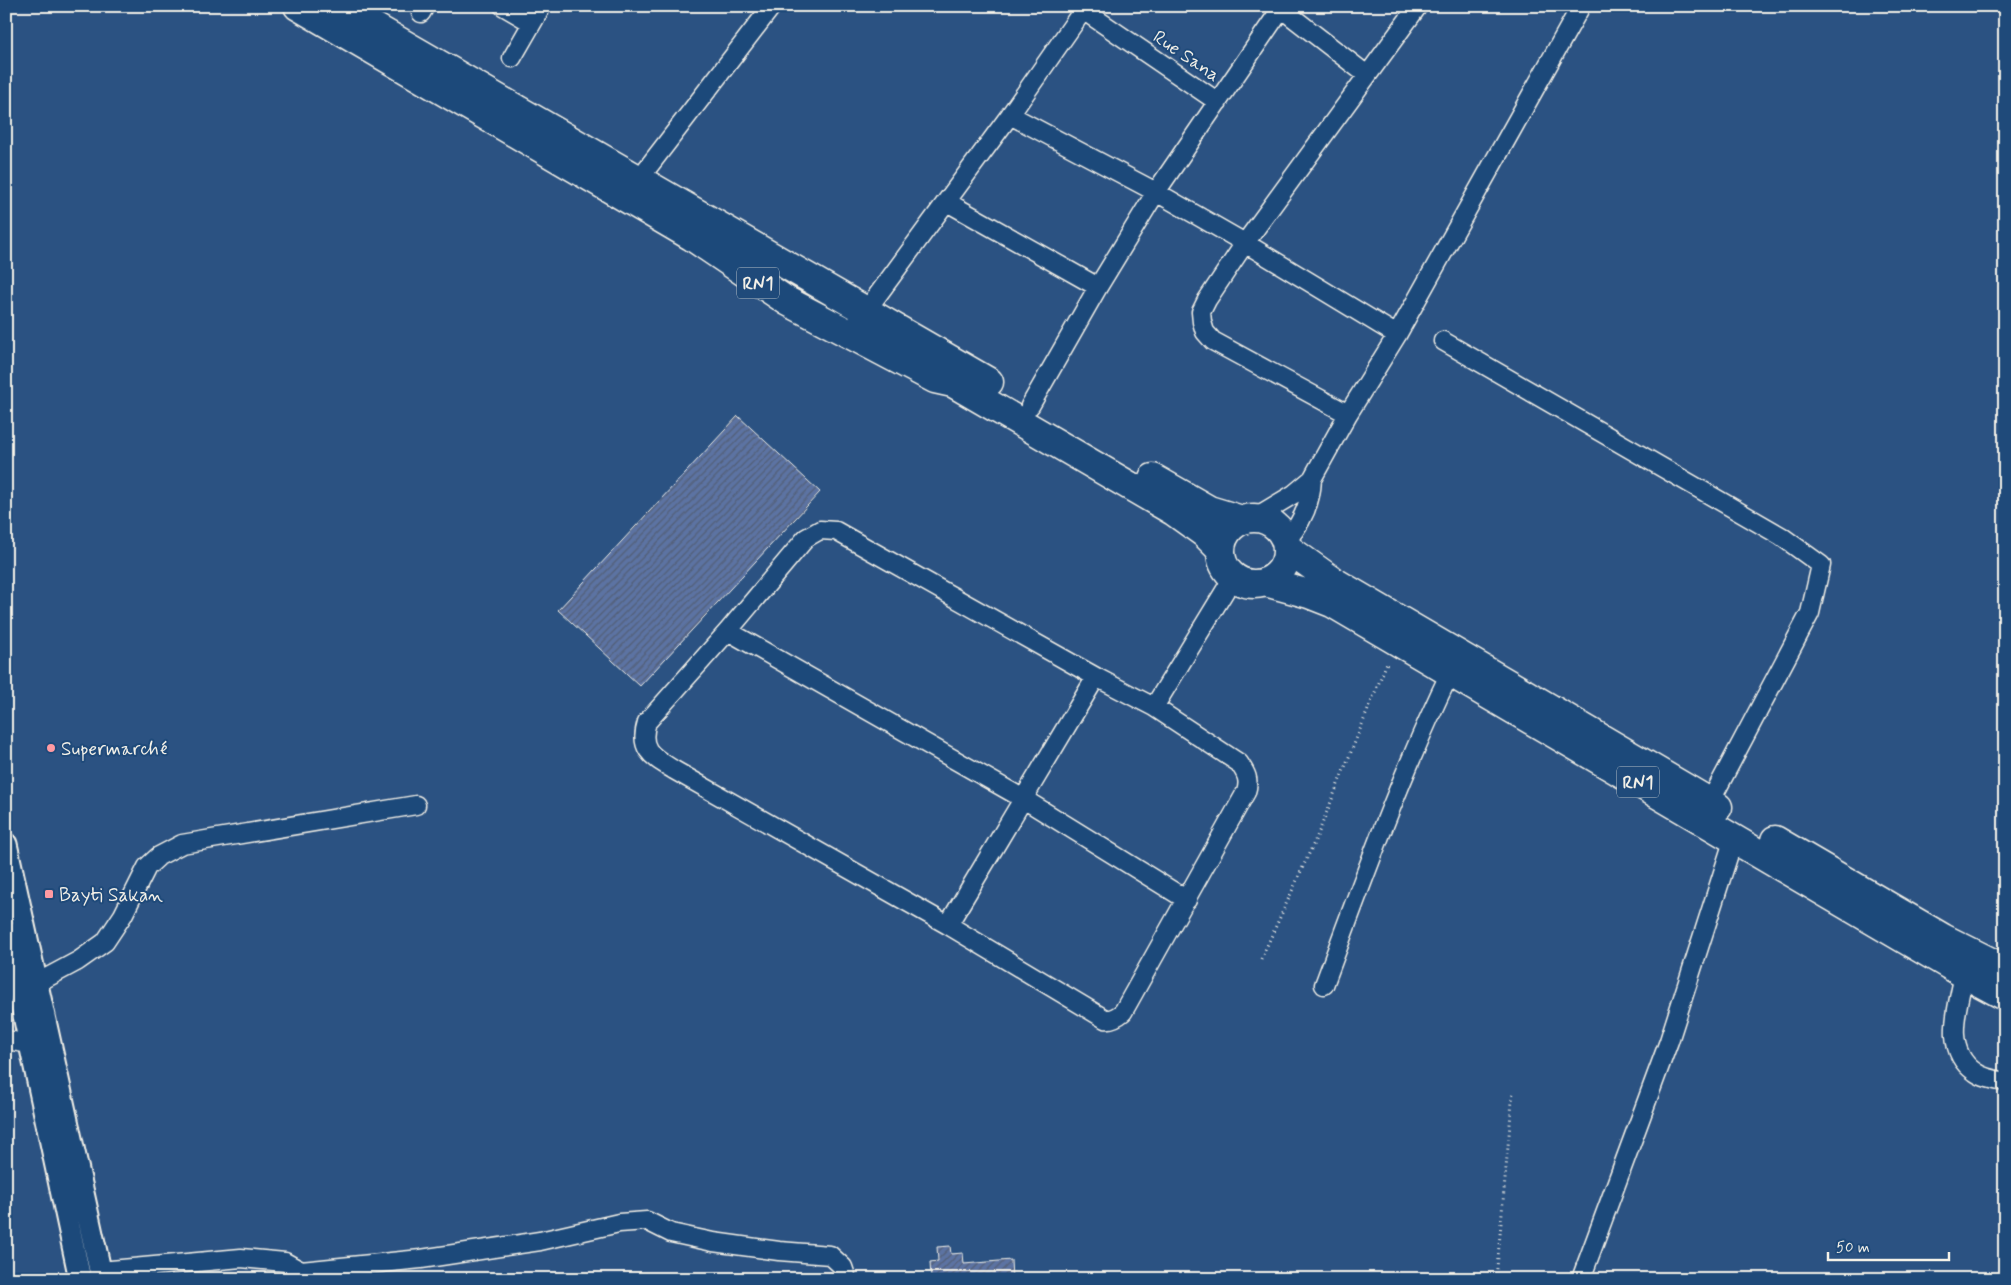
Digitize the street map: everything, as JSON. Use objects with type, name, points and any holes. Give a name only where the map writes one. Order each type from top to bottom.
[{"type":"main road","name":"RN1","points":[[298,6],[691,236],[723,256],[770,291],[935,379],[953,383],[1172,511],[1204,534],[1221,550],[1225,565],[1234,576],[1248,583],[1265,582],[1310,594],[1332,603],[1964,974],[2005,996]]},
{"type":"main road","name":"RN1","points":[[338,6],[1209,510],[1248,519],[1261,518],[1274,524],[1283,535],[1286,545],[1333,581],[1943,938],[2005,969]]},
{"type":"main road","points":[[1221,550],[1225,535],[1235,524],[1248,519]]},
{"type":"main road","points":[[1265,582],[1282,569],[1285,562],[1286,545]]},
{"type":"street","points":[[503,6],[532,23]]},
{"type":"street","points":[[512,58],[542,6]]},
{"type":"street","points":[[639,179],[772,6]]},
{"type":"street","points":[[1348,414],[1213,342],[1205,332],[1201,312],[1245,243],[1418,6]]},
{"type":"street","points":[[1286,545],[1305,513],[1309,502],[1312,480],[1348,414],[1397,335],[1581,6]]},
{"type":"street","points":[[1030,406],[1098,287],[1156,192],[1280,7],[1367,75]]},
{"type":"street","points":[[850,334],[1010,115],[1085,8]]},
{"type":"street","name":"Rue Sana","points":[[1085,8],[1218,102]]},
{"type":"street","points":[[1010,115],[1156,192],[1245,243],[1397,335]]},
{"type":"street","points":[[947,202],[1098,287]]},
{"type":"street","points":[[1443,341],[1780,536],[1821,565],[1810,613],[1710,802]]},
{"type":"street","points":[[1248,519],[1294,494],[1312,480]]},
{"type":"street","points":[[820,530],[836,531],[1096,677],[1154,707],[1239,763],[1248,777],[1246,792],[1123,1012],[1109,1020],[1099,1016],[948,925],[657,760],[650,753],[643,734],[646,722],[728,632],[806,538],[820,530]]},
{"type":"street","points":[[1154,707],[1234,576]]},
{"type":"street","points":[[728,632],[1022,798],[1187,900]]},
{"type":"street","points":[[1324,985],[1366,871],[1433,708],[1450,673]]},
{"type":"street","points":[[948,925],[1022,798],[1096,677]]},
{"type":"street","points":[[28,986],[78,961],[105,942],[123,915],[147,867],[167,851],[182,844],[416,805]]},
{"type":"street","points":[[1581,1279],[1668,1041],[1734,838]]},
{"type":"street","points":[[6,844],[28,986],[31,1044],[80,1279]]},
{"type":"street","points":[[6,931],[28,986],[80,1177],[101,1275],[241,1258],[285,1262],[301,1271],[422,1259],[540,1241],[619,1223],[647,1221],[671,1233],[713,1242],[830,1255],[843,1267],[846,1279]]},
{"type":"street","points":[[1964,974],[1953,1031],[1957,1049],[1966,1063],[1976,1073],[2005,1082]]},
{"type":"street","points":[[6,1040],[31,1044]]},
{"type":"street","points":[[59,1181],[80,1177]]},
{"type":"path","points":[[1261,959],[1318,834],[1396,641]]},
{"type":"path","points":[[1496,1279],[1513,1091]]},
{"type":"building","points":[[738,416],[820,492],[640,686],[558,610]]},
{"type":"building","points":[[950,1246],[951,1254],[963,1253],[964,1264],[1011,1260],[1012,1279],[931,1279],[930,1262],[938,1261],[937,1247]]},
{"type":"place","name":"Supermarché","points":[[51,748]]},
{"type":"place","name":"Bayti Sakan","points":[[49,894]]}]
